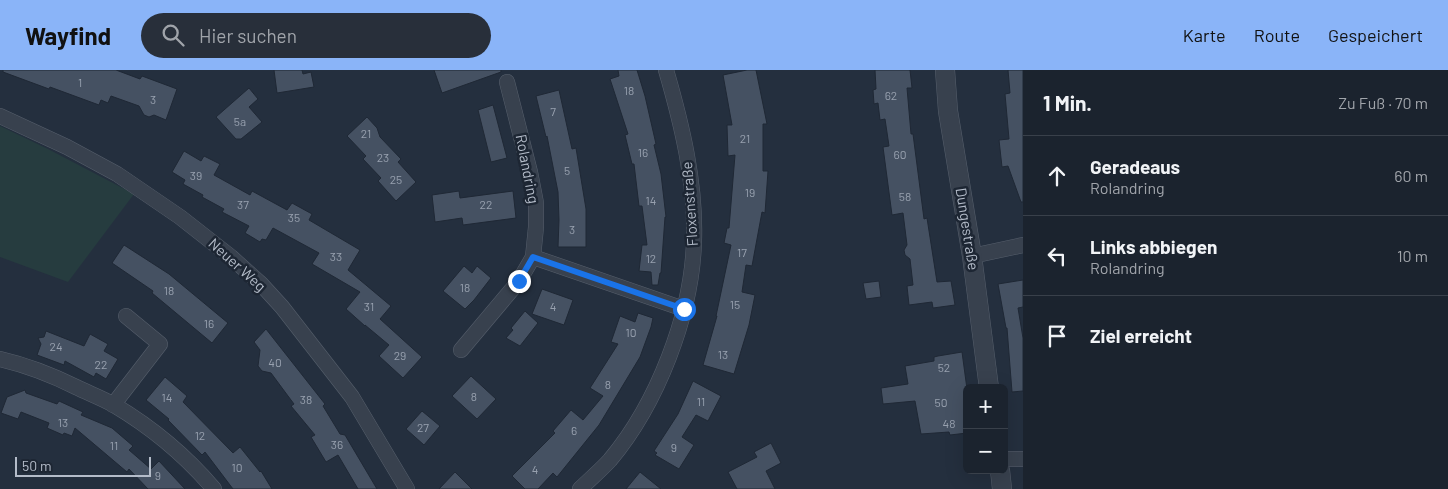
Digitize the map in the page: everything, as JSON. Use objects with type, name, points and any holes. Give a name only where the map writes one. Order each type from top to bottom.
[{"type":"street","name":"Floxenstraße","points":[[580,489],[610,461],[636,424],[663,375],[684,309],[692,270],[694,220],[690,170],[678,109],[666,70]]},
{"type":"street","name":"Dungestraße","points":[[945,70],[948,111],[972,256],[988,384]]},
{"type":"street","name":"Rolandring","points":[[461,350],[519,281],[533,257],[536,203],[507,82]]},
{"type":"street","name":"Neuer Weg","points":[[0,116],[67,147],[124,178],[180,216],[249,273],[282,307],[352,397],[407,489]]},
{"type":"street","points":[[972,256],[1023,245]]},
{"type":"street","points":[[533,257],[684,309]]},
{"type":"street","points":[[113,405],[160,344],[126,316]]},
{"type":"street","points":[[0,359],[53,376],[113,405],[146,427],[176,451],[214,489]]},
{"type":"street","points":[[1008,459],[1023,459]]},
{"type":"street","points":[[1000,474],[1002,489]]},
{"type":"green space","points":[[0,126],[134,194],[68,282],[0,257]]},
{"type":"building","points":[[3,70],[116,70],[140,79],[142,76],[177,89],[166,120],[154,115],[149,117],[144,115],[139,106],[111,96],[108,103],[101,100],[99,105],[50,87],[49,89],[3,72]]},
{"type":"building","points":[[274,70],[302,70],[303,74],[311,72],[314,87],[277,93]]},
{"type":"building","points":[[434,70],[501,70],[501,72],[442,93]]},
{"type":"building","points":[[618,70],[637,70],[656,144],[654,145],[661,174],[666,217],[661,273],[658,285],[652,285],[651,272],[639,271],[642,245],[647,245],[642,206],[639,206],[634,164],[632,164],[625,135],[628,134],[610,79],[619,76]]},
{"type":"building","points":[[756,70],[767,124],[763,124],[763,171],[768,171],[765,213],[762,212],[752,266],[746,265],[742,292],[755,295],[749,325],[734,374],[703,365],[717,316],[731,245],[724,243],[727,228],[729,228],[735,155],[728,156],[727,125],[732,125],[723,75]]},
{"type":"building","points":[[875,70],[910,70],[912,88],[907,88],[911,134],[913,134],[924,219],[927,218],[937,282],[951,281],[955,305],[933,308],[932,302],[909,305],[907,286],[913,285],[910,259],[905,255],[904,250],[907,245],[903,213],[892,215],[883,147],[889,146],[885,119],[880,120],[878,103],[874,104],[873,90],[876,89]]},
{"type":"building","points":[[1008,70],[1023,70],[1023,202],[1021,202],[1008,166],[1002,167],[999,140],[1009,139],[1005,94],[1010,93]]},
{"type":"building","points":[[249,88],[258,99],[249,107],[262,122],[241,139],[236,139],[216,117]]},
{"type":"building","points":[[559,90],[572,149],[576,148],[586,209],[586,247],[558,247],[558,192],[547,136],[536,96]]},
{"type":"building","points":[[493,105],[507,158],[491,162],[478,110]]},
{"type":"building","points":[[367,117],[377,128],[380,137],[401,159],[398,162],[416,182],[396,201],[378,181],[381,178],[363,159],[366,156],[347,136]]},
{"type":"building","points":[[184,151],[201,161],[204,156],[220,164],[214,175],[250,195],[252,191],[287,210],[292,203],[312,214],[309,220],[360,250],[348,270],[391,306],[380,319],[422,357],[403,378],[379,356],[389,345],[346,309],[360,292],[312,264],[319,253],[273,228],[266,240],[262,239],[260,242],[245,233],[249,226],[222,212],[224,209],[183,184],[185,180],[172,172]]},
{"type":"building","points":[[459,191],[460,198],[513,191],[516,218],[463,225],[462,218],[435,222],[432,195]]},
{"type":"building","points":[[124,245],[169,274],[228,323],[212,343],[152,293],[153,291],[112,263]]},
{"type":"building","points":[[464,266],[472,273],[477,266],[491,278],[465,309],[443,291]]},
{"type":"building","points":[[1023,280],[1023,307],[1018,308],[1023,338],[1023,391],[1012,392],[1007,328],[998,284]]},
{"type":"building","points":[[879,281],[881,297],[866,299],[863,283]]},
{"type":"building","points":[[542,289],[573,300],[564,325],[532,314]]},
{"type":"building","points":[[525,311],[538,323],[520,346],[506,338],[513,330],[511,328]]},
{"type":"building","points":[[638,313],[653,318],[651,327],[640,357],[599,425],[557,477],[553,473],[538,489],[525,489],[512,476],[555,433],[553,431],[571,410],[583,420],[603,396],[590,388],[618,344],[611,342],[620,316],[635,322]]},
{"type":"building","points":[[266,329],[325,404],[323,406],[340,434],[345,435],[377,489],[358,489],[338,455],[326,462],[311,437],[315,435],[291,406],[294,404],[271,373],[262,371],[258,366],[260,350],[254,342]]},
{"type":"building","points":[[46,331],[84,346],[90,334],[108,344],[104,351],[118,359],[106,379],[96,373],[94,377],[65,361],[64,365],[37,355],[41,344],[38,338],[44,337]]},
{"type":"building","points":[[962,352],[966,384],[963,384],[963,433],[950,435],[949,432],[921,434],[915,401],[883,404],[881,388],[908,384],[905,366],[934,361],[934,357]]},
{"type":"building","points":[[471,376],[496,399],[477,419],[452,396]]},
{"type":"building","points":[[165,377],[187,396],[183,402],[233,453],[240,447],[261,471],[272,489],[233,489],[205,452],[202,455],[169,419],[146,400]]},
{"type":"building","points":[[693,381],[721,396],[708,421],[696,415],[682,437],[694,445],[679,469],[655,455],[657,453],[654,451],[678,414]]},
{"type":"building","points":[[25,390],[26,393],[57,404],[59,401],[83,412],[81,415],[112,428],[133,446],[129,450],[151,469],[159,461],[185,489],[148,489],[129,469],[127,472],[75,428],[72,436],[64,433],[63,435],[47,428],[49,423],[21,412],[18,419],[1,413],[7,397]]},
{"type":"building","points":[[422,411],[440,426],[424,445],[406,429]]},
{"type":"building","points":[[771,443],[781,463],[766,471],[775,489],[737,489],[728,472],[757,457],[754,452]]},
{"type":"building","points":[[455,472],[472,489],[439,489]]},
{"type":"building","points":[[640,472],[661,489],[626,489]]},
{"type":"route","points":[[519,281],[533,257],[684,309]]}]
